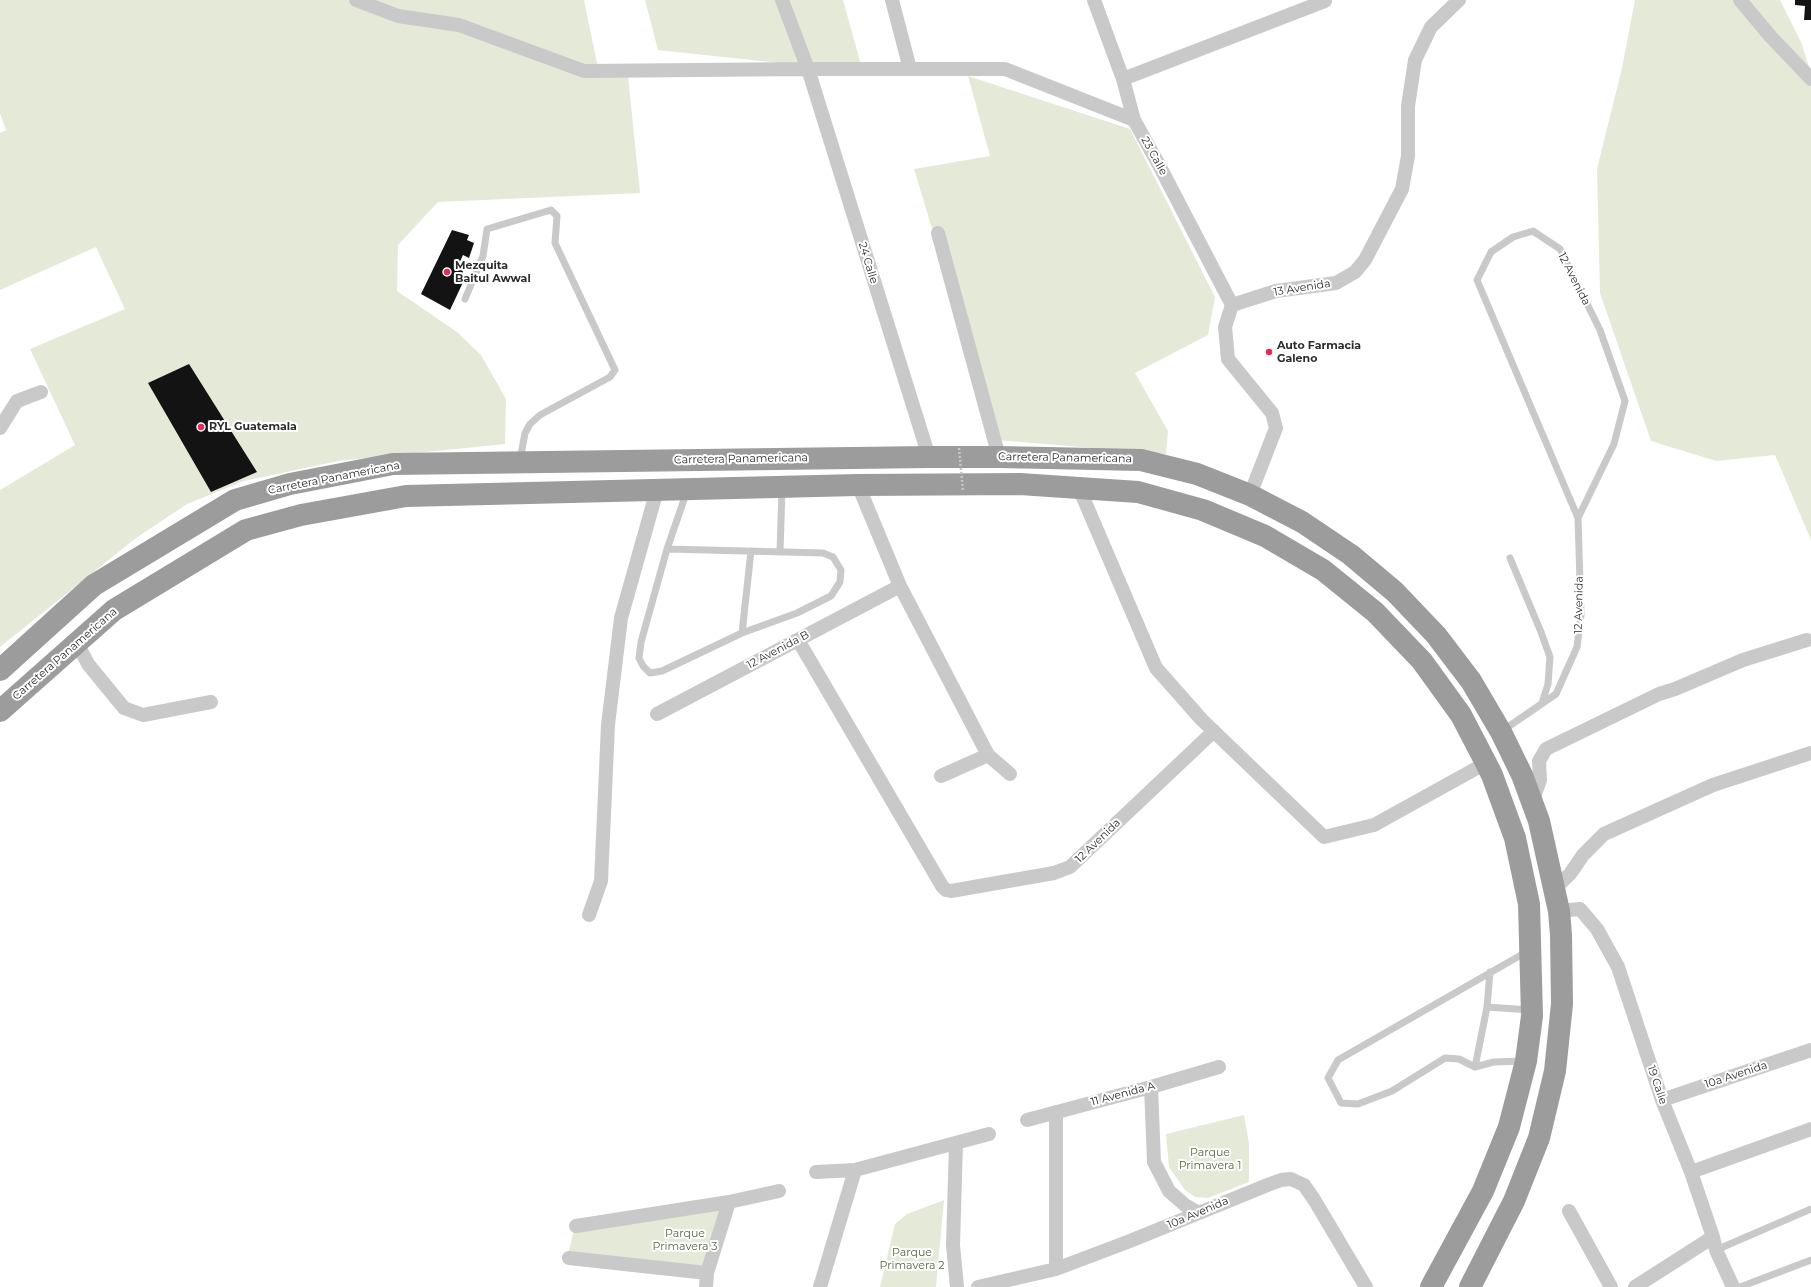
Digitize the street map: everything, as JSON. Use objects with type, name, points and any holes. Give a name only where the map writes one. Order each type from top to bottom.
[{"type":"highway","name":"Carretera Panamericana","points":[[0,670],[94,585],[235,500],[290,484],[393,464],[999,456],[1141,460],[1196,474],[1250,495],[1302,522],[1351,555],[1395,592],[1436,635],[1467,676],[1501,732],[1522,776],[1539,821],[1559,911],[1562,1004],[1555,1072],[1539,1138],[1514,1201],[1470,1287]]},
{"type":"highway","name":"Carretera Panamericana","points":[[0,711],[114,610],[246,530],[301,515],[406,496],[858,485],[1020,484],[1138,492],[1203,510],[1265,536],[1322,570],[1375,612],[1422,661],[1461,715],[1492,775],[1515,838],[1529,904],[1532,1010],[1526,1061],[1509,1127],[1482,1191],[1431,1287]]},
{"type":"street","points":[[356,0],[398,16],[459,25],[584,71],[1006,69],[1134,120]]},
{"type":"street","name":"24 Calle","points":[[782,0],[808,69],[929,457]]},
{"type":"street","points":[[892,0],[910,69]]},
{"type":"street","name":"23 Calle","points":[[1094,0],[1123,79],[1134,120],[1160,165],[1232,305]]},
{"type":"street","name":"13 Avenida","points":[[1232,305],[1276,291],[1336,283],[1355,272],[1365,260],[1402,189],[1408,156],[1408,106],[1415,60],[1431,27],[1459,0]]},
{"type":"street","points":[[1740,0],[1771,37],[1811,79]]},
{"type":"street","points":[[1123,79],[1325,1]]},
{"type":"street","points":[[938,233],[999,456]]},
{"type":"street","points":[[1232,305],[1225,327],[1228,358],[1272,413],[1276,428],[1250,495]]},
{"type":"street","points":[[0,428],[17,401],[41,392]]},
{"type":"street","points":[[858,485],[900,586],[988,755],[1010,774]]},
{"type":"street","points":[[1079,488],[1156,668],[1202,720],[1324,837],[1374,825],[1486,763]]},
{"type":"street","points":[[589,915],[601,881],[608,725],[621,618],[657,490]]},
{"type":"street","name":"12 Avenida B","points":[[657,714],[900,586]]},
{"type":"street","name":"12 Avenida","points":[[798,640],[942,886],[946,890],[950,891],[1054,873],[1070,867],[1214,731]]},
{"type":"street","points":[[1532,802],[1540,780],[1539,760],[1546,749],[1659,694],[1675,689],[1743,660],[1807,640]]},
{"type":"street","points":[[77,642],[88,664],[124,708],[143,715],[211,702]]},
{"type":"street","points":[[1554,889],[1570,874],[1583,855],[1604,834],[1713,785],[1811,753]]},
{"type":"street","points":[[941,776],[988,755]]},
{"type":"street","name":"19 Calle","points":[[1559,911],[1580,909],[1597,929],[1618,967],[1662,1100],[1691,1172],[1715,1243],[1733,1287]]},
{"type":"street","name":"10a Avenida","points":[[1662,1100],[1811,1050]]},
{"type":"street","name":"11 Avenida A","points":[[1027,1120],[1219,1067]]},
{"type":"street","points":[[1151,1087],[1154,1162],[1169,1191],[1185,1205],[1198,1213]]},
{"type":"street","points":[[1056,1112],[1056,1269]]},
{"type":"street","points":[[1691,1172],[1811,1129]]},
{"type":"street","points":[[816,1172],[855,1170],[989,1134]]},
{"type":"street","points":[[956,1143],[953,1245],[957,1287]]},
{"type":"street","points":[[820,1287],[855,1170]]},
{"type":"street","name":"10a Avenida","points":[[978,1287],[1056,1269],[1281,1180],[1291,1179],[1304,1185],[1366,1287]]},
{"type":"street","points":[[576,1226],[729,1202],[779,1191]]},
{"type":"street","points":[[706,1287],[707,1273],[729,1202]]},
{"type":"street","points":[[1569,1211],[1610,1287]]},
{"type":"street","points":[[1635,1287],[1715,1243]]},
{"type":"street","points":[[569,1258],[707,1273]]},
{"type":"lane","points":[[465,299],[483,256],[487,229],[551,210],[557,216],[556,243],[615,370],[610,377],[540,415],[530,424],[525,433],[520,462]]},
{"type":"lane","name":"12 Avenida","points":[[1501,732],[1556,694],[1577,648],[1581,615],[1578,518],[1477,280],[1491,252],[1513,237],[1533,231],[1560,249],[1600,330],[1626,401],[1614,444],[1578,518]]},
{"type":"lane","points":[[780,552],[782,487]]},
{"type":"lane","points":[[668,549],[823,553],[833,557],[841,570],[840,582],[831,596],[797,613],[742,633],[662,671],[650,673],[643,666],[639,658],[642,642],[668,549],[687,489]]},
{"type":"lane","points":[[742,633],[751,551]]},
{"type":"lane","points":[[1510,558],[1550,657],[1548,684],[1542,703]]},
{"type":"lane","points":[[1526,1061],[1494,1062],[1475,1067],[1459,1059],[1445,1058],[1392,1091],[1358,1104],[1341,1103],[1328,1078],[1338,1060],[1530,950]]},
{"type":"lane","points":[[1475,1067],[1487,1007],[1490,972]]},
{"type":"lane","points":[[1487,1007],[1532,1010]]},
{"type":"lane","points":[[1715,1243],[1811,1209]]},
{"type":"lane","points":[[1740,1287],[1811,1260]]},
{"type":"path","points":[[960,448],[963,491]]},
{"type":"green space","points":[[0,0],[584,0],[600,78],[628,76],[640,193],[438,202],[398,245],[397,291],[457,332],[481,355],[506,399],[505,444],[338,461],[244,481],[187,504],[136,538],[0,647],[0,490],[75,445],[30,349],[125,309],[96,247],[0,290],[0,133],[6,130],[0,113]]},
{"type":"green space","points":[[645,0],[843,0],[863,72],[658,50]]},
{"type":"green space","points":[[1635,0],[1780,0],[1801,42],[1811,73],[1811,540],[1775,455],[1716,461],[1651,441],[1600,293],[1597,169],[1622,68]]},
{"type":"green space","points":[[968,76],[1130,129],[1215,297],[1208,335],[1135,373],[1168,431],[1166,454],[996,440],[914,169],[990,156]]},
{"type":"green space","name":"Parque Primavera 1","points":[[1244,1115],[1249,1144],[1249,1182],[1208,1198],[1195,1197],[1185,1190],[1169,1167],[1166,1134]]},
{"type":"green space","name":"Parque Primavera 2","points":[[944,1200],[936,1287],[880,1287],[895,1224],[907,1214]]},
{"type":"green space","name":"Parque Primavera 3","points":[[723,1207],[704,1269],[568,1256],[574,1228]]},
{"type":"building","points":[[1795,0],[1811,0],[1811,20],[1804,20],[1805,6],[1795,5]]},
{"type":"building","name":"Mezquita Baitul Awwal","points":[[452,230],[469,235],[467,240],[474,243],[469,258],[463,255],[457,268],[464,269],[461,276],[465,278],[450,310],[421,294]]},
{"type":"building","name":"RYL Guatemala","points":[[189,364],[257,472],[211,492],[148,383]]},
{"type":"place","name":"Mezquita Baitul Awwal","points":[[447,272]]},
{"type":"place","name":"Auto Farmacia Galeno","points":[[1269,352]]},
{"type":"place","name":"RYL Guatemala","points":[[201,427]]}]
